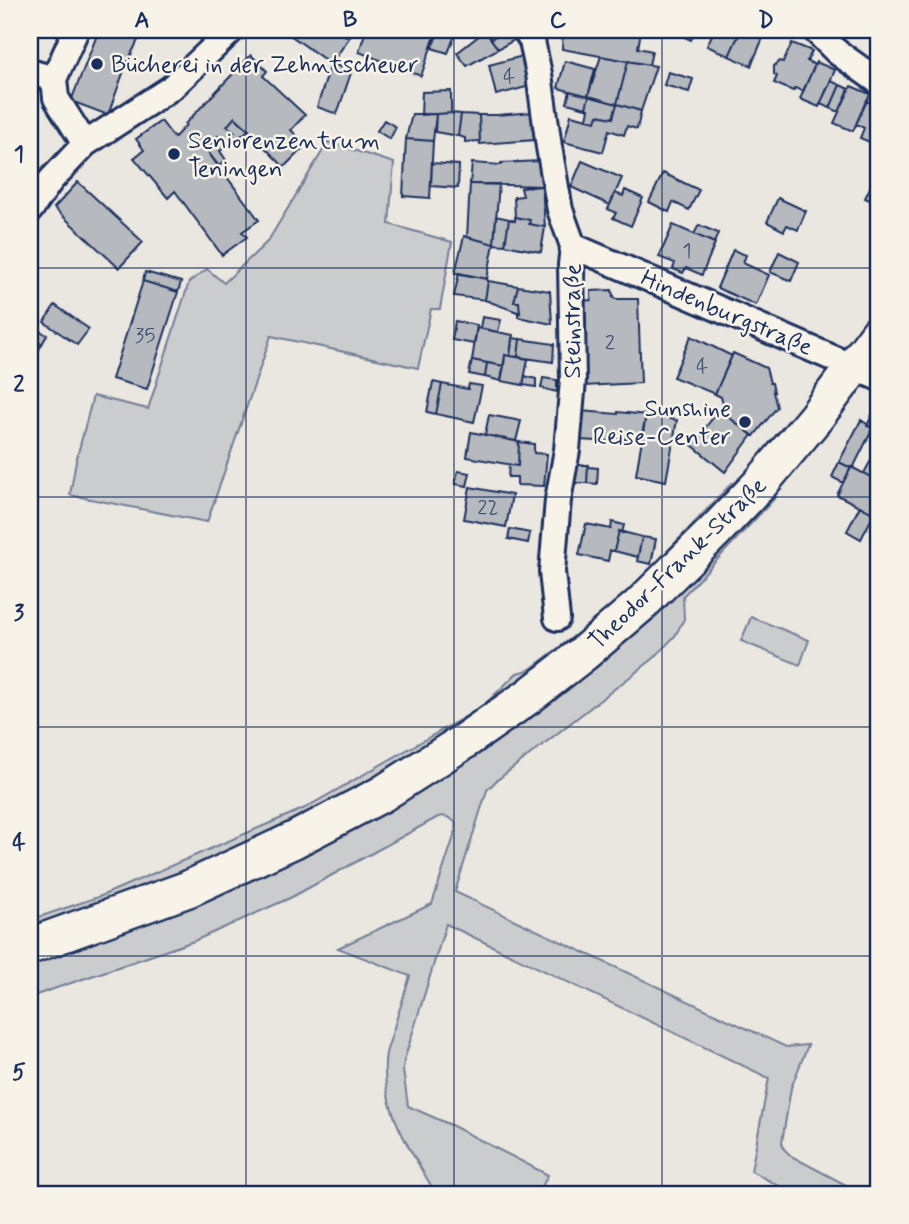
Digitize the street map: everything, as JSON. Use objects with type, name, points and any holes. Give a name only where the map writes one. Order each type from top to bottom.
[{"type":"main road","name":"Theodor-Frank-Straße","points":[[30,946],[188,888],[294,840],[382,794],[529,696],[584,653],[659,587],[760,484],[816,417],[867,372],[879,333]]},
{"type":"street","points":[[76,30],[54,79],[56,98],[85,144]]},
{"type":"street","points":[[30,210],[51,180],[85,144],[171,88],[232,30]]},
{"type":"street","name":"Steinstraße","points":[[525,30],[532,41],[539,74],[560,210],[573,246],[570,265],[573,380],[552,572],[557,618]]},
{"type":"street","points":[[815,30],[836,52],[879,82]]},
{"type":"street","points":[[30,72],[54,79]]},
{"type":"street","name":"Hindenburgstraße","points":[[573,246],[867,372]]},
{"type":"shaded area","points":[[328,142],[394,163],[389,224],[452,242],[440,309],[431,309],[418,368],[271,336],[207,522],[70,495],[93,396],[148,409],[189,282],[207,269],[224,283],[268,241]]},
{"type":"shaded area","points":[[732,483],[776,497],[683,596],[684,619],[675,636],[653,659],[487,790],[455,892],[786,1047],[808,1045],[791,1088],[782,1142],[784,1149],[791,1156],[863,1194],[794,1194],[751,1171],[769,1078],[446,924],[404,1061],[408,1106],[548,1175],[538,1194],[436,1194],[399,1127],[387,1091],[386,1053],[410,976],[338,948],[432,904],[456,830],[455,822],[445,816],[438,817],[292,897],[194,941],[30,997],[30,920],[101,896],[305,808],[482,707],[517,673],[529,670],[618,603]]},
{"type":"shaded area","points":[[751,617],[809,640],[800,665],[741,641]]},
{"type":"building","points":[[99,30],[127,30],[140,36],[108,115],[71,101]]},
{"type":"building","points":[[283,30],[337,30],[349,38],[331,64]]},
{"type":"building","points":[[337,30],[355,30],[349,38]]},
{"type":"building","points":[[366,30],[437,30],[421,76],[359,52]]},
{"type":"building","points":[[439,30],[457,30],[448,53],[432,48]]},
{"type":"building","points":[[485,30],[504,30],[491,39]]},
{"type":"building","points":[[504,30],[512,30],[518,38],[498,49],[491,39]]},
{"type":"building","points":[[563,30],[641,31],[638,48],[652,51],[649,65],[562,49]]},
{"type":"building","points":[[669,30],[696,30],[691,40]]},
{"type":"building","points":[[714,30],[741,30],[729,56],[707,46]]},
{"type":"building","points":[[741,30],[766,31],[751,66],[729,56]]},
{"type":"building","points":[[485,31],[498,49],[467,66],[457,53]]},
{"type":"building","points":[[792,43],[812,51],[807,61],[815,65],[803,91],[795,88],[793,91],[774,83],[777,76],[774,74],[774,66],[780,61],[783,62]]},
{"type":"building","name":"Seniorenzentrum Teningen","points":[[251,55],[267,71],[263,76],[305,115],[291,130],[306,145],[284,167],[235,117],[227,126],[235,132],[224,143],[218,136],[206,149],[259,220],[242,232],[247,237],[222,255],[175,191],[168,198],[134,158],[144,150],[136,139],[161,121],[174,138]]},
{"type":"building","points":[[523,56],[530,86],[496,95],[489,65]]},
{"type":"building","points":[[601,56],[628,61],[617,104],[588,96]]},
{"type":"building","points":[[565,61],[595,69],[588,96],[558,88]]},
{"type":"building","points":[[628,61],[656,66],[641,111],[617,104]]},
{"type":"building","points":[[816,62],[835,70],[819,107],[800,99]]},
{"type":"building","points":[[331,64],[352,70],[337,114],[317,107]]},
{"type":"building","points":[[668,72],[693,79],[689,92],[664,85]]},
{"type":"building","points":[[831,81],[840,85],[830,108],[820,104]]},
{"type":"building","points":[[840,85],[849,89],[839,112],[830,108]]},
{"type":"building","points":[[851,86],[870,94],[853,131],[834,123]]},
{"type":"building","points":[[451,91],[451,113],[421,115],[422,92]]},
{"type":"building","points":[[570,91],[589,96],[586,108],[567,103]]},
{"type":"building","points":[[589,96],[617,104],[613,118],[598,115],[596,121],[587,119]]},
{"type":"building","points":[[866,101],[874,104],[879,102],[879,146],[860,138],[864,128],[856,124]]},
{"type":"building","points":[[617,104],[641,111],[637,129],[627,126],[624,135],[609,130],[603,152],[564,142],[571,115],[596,121],[598,115],[613,118]]},
{"type":"building","points":[[533,112],[535,140],[480,144],[479,115]]},
{"type":"building","points":[[412,114],[436,114],[433,141],[406,139]]},
{"type":"building","points":[[436,114],[461,114],[458,136],[435,132]]},
{"type":"building","points":[[461,114],[479,115],[480,141],[465,142],[465,138],[458,136]]},
{"type":"building","points":[[235,117],[249,130],[220,151],[226,160],[218,166],[206,149],[218,136],[224,143],[235,132],[227,126]]},
{"type":"building","points":[[384,120],[396,127],[390,139],[377,131]]},
{"type":"building","points":[[406,139],[433,141],[430,198],[403,196]]},
{"type":"building","points":[[540,161],[542,186],[470,184],[472,163],[501,165]]},
{"type":"building","points":[[582,161],[622,178],[610,205],[571,187]]},
{"type":"building","points":[[432,163],[459,165],[458,188],[431,186]]},
{"type":"building","points":[[663,173],[699,190],[689,210],[673,202],[669,212],[649,202]]},
{"type":"building","points":[[874,179],[879,181],[879,204],[865,198]]},
{"type":"building","points":[[78,182],[143,242],[119,268],[54,208]]},
{"type":"building","points":[[470,184],[499,184],[494,244],[467,237]]},
{"type":"building","points":[[542,186],[545,227],[529,224],[530,220],[515,217],[514,197],[523,196],[521,188]]},
{"type":"building","points":[[625,190],[643,198],[631,226],[613,218],[616,213],[608,209],[615,193],[623,196]]},
{"type":"building","points":[[778,198],[806,211],[798,230],[787,225],[784,231],[767,222]]},
{"type":"building","points":[[496,216],[509,219],[505,245],[494,244]]},
{"type":"building","points":[[515,217],[530,220],[529,224],[545,227],[541,252],[505,245],[509,219],[515,221]]},
{"type":"building","points":[[673,225],[715,243],[702,275],[686,268],[683,273],[673,269],[675,263],[659,257]]},
{"type":"building","points":[[699,225],[718,233],[714,243],[694,234]]},
{"type":"building","points":[[464,236],[494,244],[487,279],[455,273]]},
{"type":"building","points":[[733,250],[746,255],[743,263],[769,275],[756,305],[717,288]]},
{"type":"building","points":[[779,252],[799,262],[791,281],[770,272]]},
{"type":"building","points":[[145,272],[181,282],[178,292],[143,281]]},
{"type":"building","points":[[459,273],[487,279],[485,300],[454,296]]},
{"type":"building","points":[[143,281],[178,292],[147,389],[112,379]]},
{"type":"building","points":[[488,281],[518,286],[514,302],[519,302],[520,313],[485,300]]},
{"type":"building","points":[[518,286],[550,291],[552,324],[518,317],[519,302],[514,302]]},
{"type":"building","points":[[612,290],[615,299],[638,299],[641,383],[583,386],[579,301],[591,300],[591,291]]},
{"type":"building","points":[[55,305],[89,329],[77,345],[44,322]]},
{"type":"building","points":[[482,317],[501,320],[498,332],[480,328]]},
{"type":"building","points":[[455,321],[477,325],[474,344],[452,340]]},
{"type":"building","points":[[30,325],[47,335],[42,344],[30,337]]},
{"type":"building","points":[[477,328],[513,335],[510,356],[505,355],[504,366],[472,360]]},
{"type":"building","points":[[691,336],[732,356],[715,394],[673,377]]},
{"type":"building","points":[[30,337],[42,344],[37,353],[30,349]]},
{"type":"building","points":[[512,338],[520,339],[518,357],[510,356]]},
{"type":"building","points":[[520,339],[554,344],[553,362],[518,357]]},
{"type":"building","points":[[733,353],[766,368],[772,383],[777,407],[754,436],[719,410],[723,404],[721,397],[715,394]]},
{"type":"building","points":[[505,355],[528,359],[523,385],[501,381]]},
{"type":"building","points":[[472,360],[487,363],[485,377],[469,374]]},
{"type":"building","points":[[487,363],[504,366],[501,381],[485,377]]},
{"type":"building","points":[[525,376],[536,379],[536,387],[523,385]]},
{"type":"building","points":[[543,378],[557,380],[557,392],[541,388]]},
{"type":"building","points":[[433,382],[442,384],[436,414],[427,412]]},
{"type":"building","points":[[442,384],[468,389],[469,384],[482,386],[474,422],[436,414]]},
{"type":"building","points":[[879,400],[879,435],[867,426]]},
{"type":"building","points":[[719,410],[752,435],[725,472],[692,445]]},
{"type":"building","points":[[579,411],[646,415],[641,439],[617,439],[617,442],[578,440]]},
{"type":"building","points":[[489,415],[521,421],[516,441],[485,435]]},
{"type":"building","points":[[646,415],[677,420],[666,481],[636,475]]},
{"type":"building","points":[[861,420],[873,428],[851,468],[839,462]]},
{"type":"building","points":[[471,432],[519,442],[518,466],[467,457]]},
{"type":"building","points":[[519,442],[534,444],[534,453],[547,454],[544,486],[517,485],[517,477],[508,477],[509,465],[518,466]]},
{"type":"building","points":[[875,453],[879,456],[879,471],[875,479],[864,473]]},
{"type":"building","points":[[839,462],[851,468],[843,483],[832,477]]},
{"type":"building","points":[[574,465],[588,465],[587,483],[573,483]]},
{"type":"building","points":[[588,467],[598,468],[597,484],[587,483]]},
{"type":"building","points":[[851,467],[879,481],[879,516],[837,495]]},
{"type":"building","points":[[458,471],[470,473],[467,486],[455,484]]},
{"type":"building","points":[[470,487],[512,495],[506,527],[464,519]]},
{"type":"building","points":[[860,506],[874,514],[861,539],[847,531]]},
{"type":"building","points":[[612,522],[624,525],[622,533],[619,531],[614,551],[610,551],[608,561],[579,555],[586,524],[611,529]]},
{"type":"building","points":[[510,529],[530,533],[528,543],[508,539]]},
{"type":"building","points":[[619,531],[642,537],[638,557],[614,551]]},
{"type":"building","points":[[642,537],[656,539],[651,564],[637,561]]},
{"type":"place","name":"Bücherei in der Zehntscheuer","points":[[97,64]]},
{"type":"place","name":"Seniorenzentrum Teningen","points":[[174,154]]},
{"type":"place","name":"Sunshine Reise-Center","points":[[745,422]]}]
